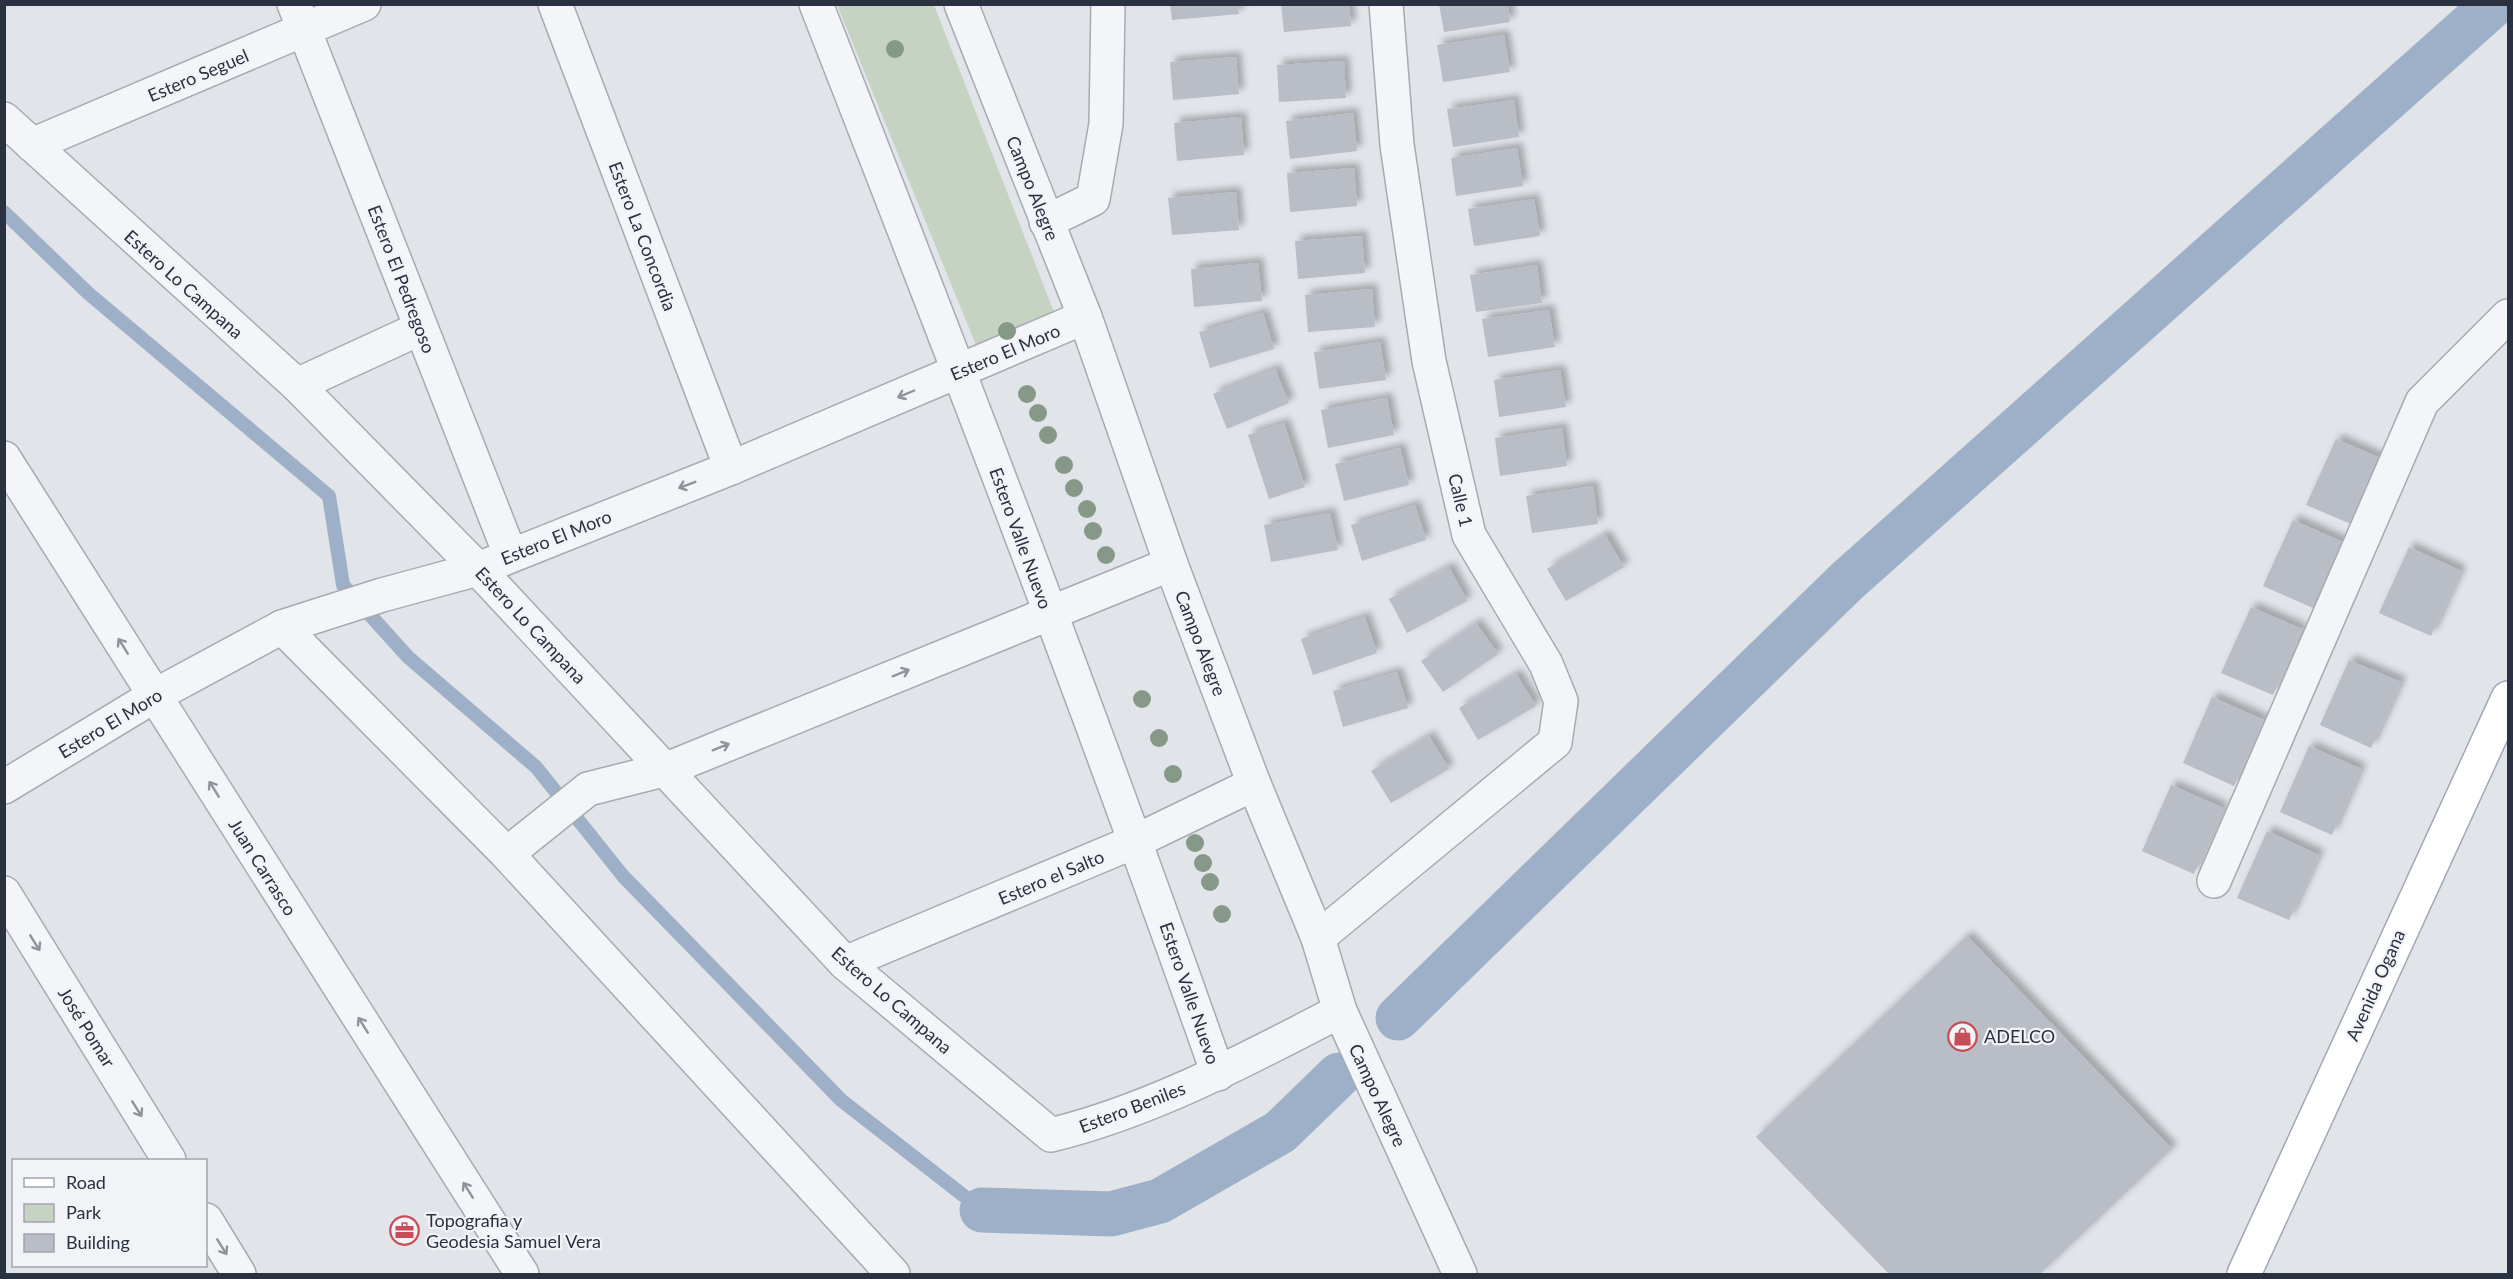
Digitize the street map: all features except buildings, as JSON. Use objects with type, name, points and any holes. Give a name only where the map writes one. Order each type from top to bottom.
[{"type":"main road","name":"Avenida Ogana","points":[[2244,1275],[2508,698]]},
{"type":"street","name":"Estero Seguel","points":[[32,145],[299,17],[364,4]]},
{"type":"street","name":"Estero La Concordia","points":[[555,4],[731,468]]},
{"type":"street","name":"Estero Valle Nuevo","points":[[816,4],[960,371],[1136,841],[1218,1074]]},
{"type":"street","name":"Campo Alegre","points":[[961,4],[1085,317],[1171,564],[1254,784],[1318,938],[1340,1011],[1460,1275]]},
{"type":"street","points":[[1046,222],[1093,199],[1106,124],[1108,4]]},
{"type":"street","name":"Calle 1","points":[[1318,938],[1555,742],[1561,701],[1545,664],[1469,536],[1429,361],[1397,145],[1386,4]]},
{"type":"street","name":"Estero El Pedregoso","points":[[299,17],[510,554]]},
{"type":"street","name":"Estero Lo Campana","points":[[4,119],[297,386],[478,568],[845,963],[1051,1135]]},
{"type":"street","points":[[2214,881],[2422,402],[2508,316]]},
{"type":"street","name":"Estero El Moro","points":[[4,787],[154,696],[282,627],[382,595],[478,568],[731,468],[1085,317]]},
{"type":"street","points":[[297,386],[421,328]]},
{"type":"street","name":"Juan Carrasco","points":[[4,458],[522,1275]]},
{"type":"street","points":[[507,854],[588,789],[667,769],[1171,564]]},
{"type":"street","points":[[282,627],[507,854],[892,1275]]},
{"type":"street","name":"Estero el Salto","points":[[845,963],[1136,841],[1254,784]]},
{"type":"street","name":"José Pomar","points":[[4,893],[168,1159]]},
{"type":"street","name":"Estero Beniles","points":[[1051,1135],[1081,1127],[1218,1074],[1340,1011]]},
{"type":"street","points":[[207,1222],[239,1275]]},
{"type":"green space","points":[[837,5],[934,5],[1054,312],[976,345]]},
{"type":"waterway","points":[[1398,1018],[1847,581],[2494,4]]},
{"type":"waterway","points":[[4,212],[88,293],[329,496],[343,585],[408,657],[536,767],[623,876],[841,1100],[982,1210]]},
{"type":"waterway","points":[[982,1210],[1111,1214],[1160,1201],[1280,1132],[1339,1075]]},
{"type":"place","name":"ADELCO","points":[[1963,1036]]},
{"type":"place","name":"Topografia y Geodesia Samuel Vera","points":[[405,1230]]}]
